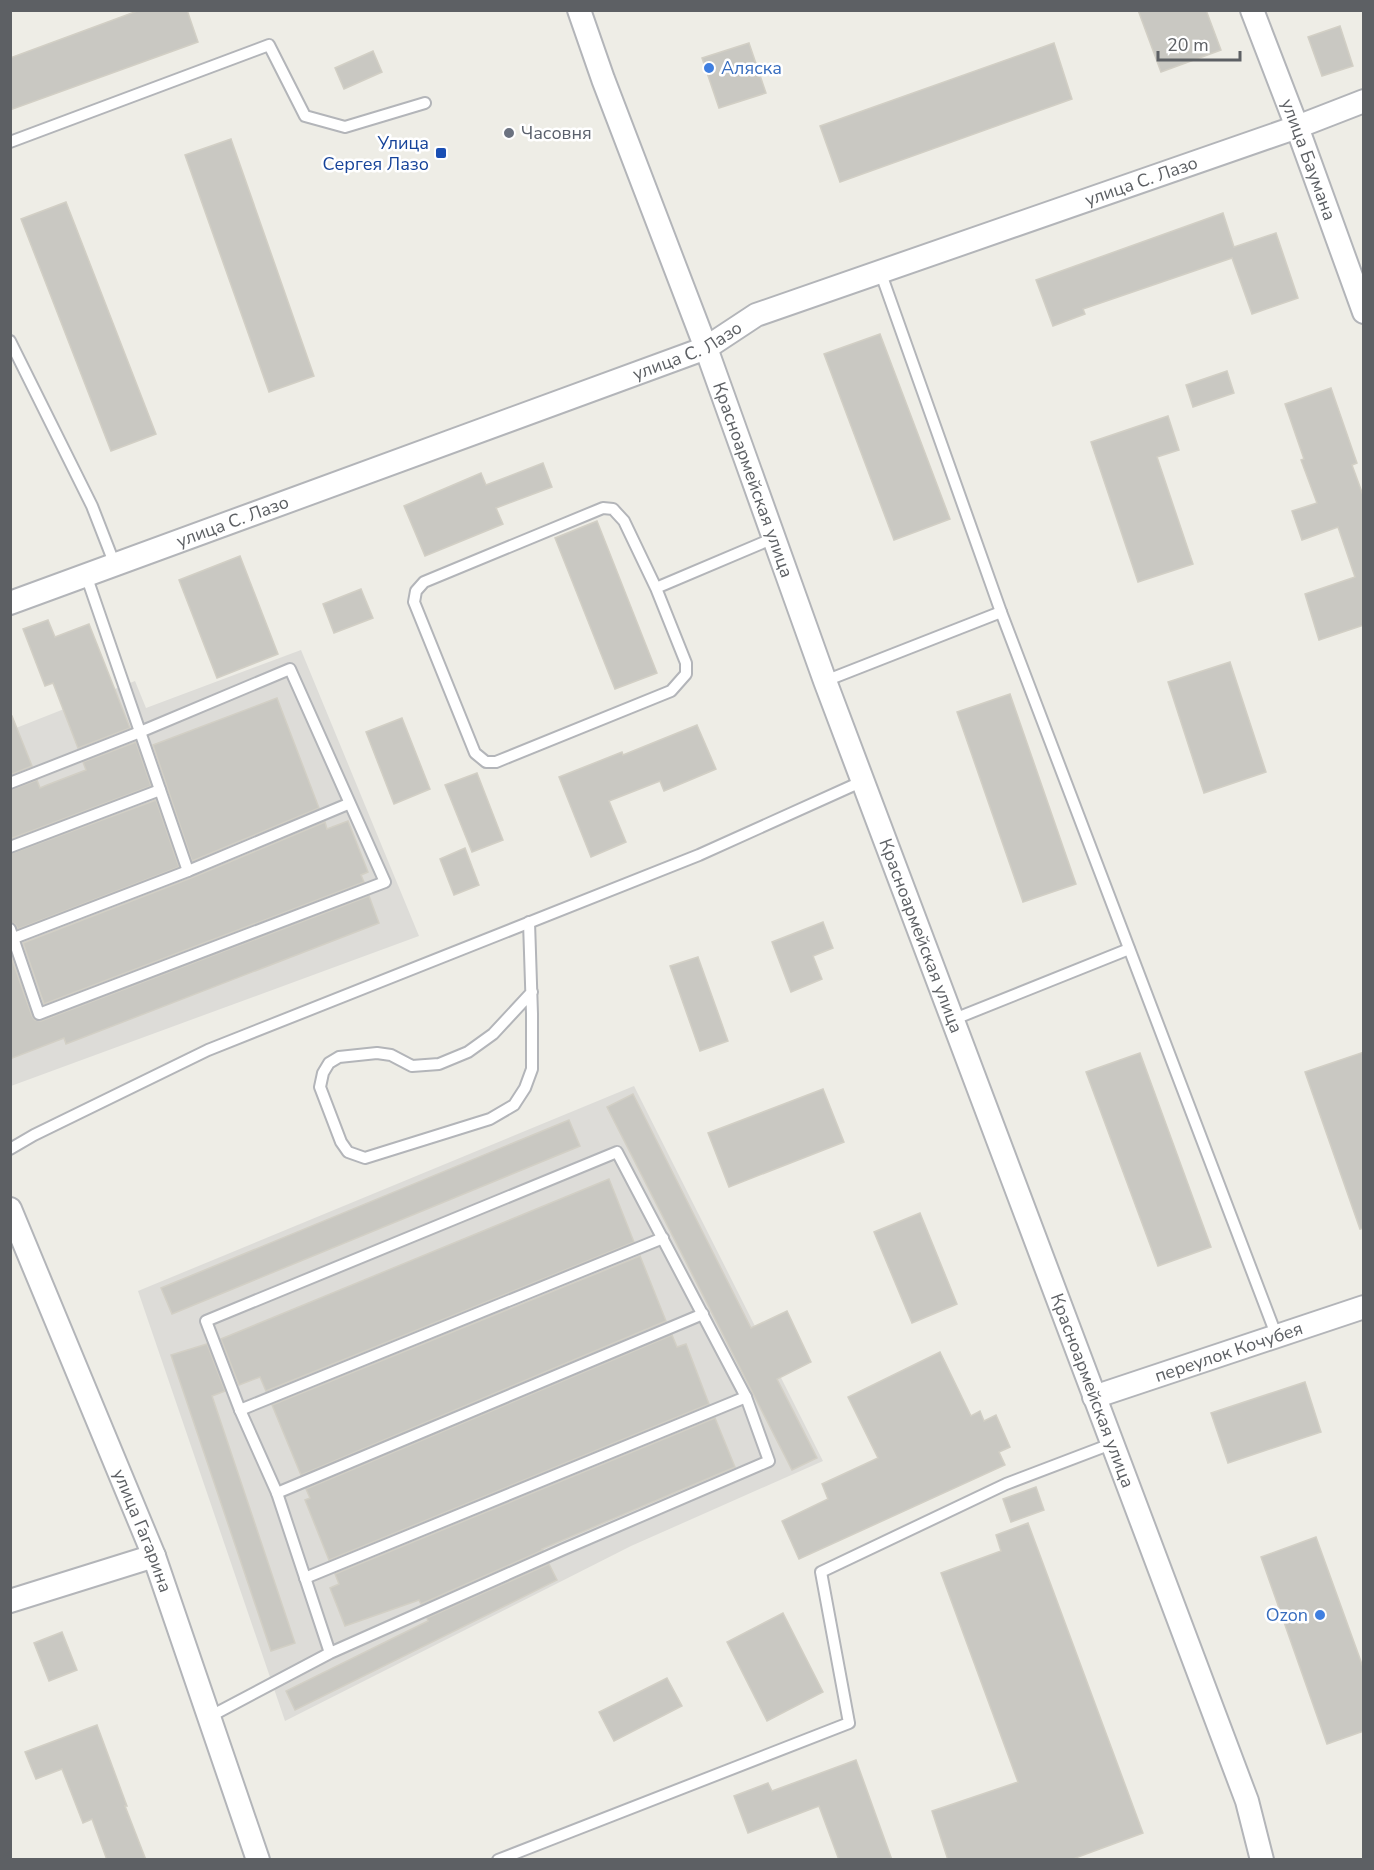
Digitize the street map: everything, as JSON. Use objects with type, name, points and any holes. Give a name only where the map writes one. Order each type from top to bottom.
[{"type":"street","name":"Красноармейская улица","points":[[579,10],[603,79],[706,348],[825,681],[1246,1801],[1262,1860]]},
{"type":"street","name":"улица Баумана","points":[[1252,10],[1364,312]]},
{"type":"street","name":"улица С. Лазо","points":[[10,603],[706,348],[756,315],[1297,127],[1364,101]]},
{"type":"street","name":"улица Гагарина","points":[[10,1209],[154,1556],[258,1860]]},
{"type":"street","name":"переулок Кочубея","points":[[1094,1397],[1364,1307]]},
{"type":"street","points":[[10,1601],[154,1556]]},
{"type":"lane","points":[[10,142],[269,45],[305,116],[345,127],[426,103]]},
{"type":"lane","points":[[880,271],[1001,612],[1277,1337]]},
{"type":"lane","points":[[10,341],[92,506],[115,565]]},
{"type":"lane","points":[[603,508],[613,509],[624,521],[656,588],[686,663],[686,674],[671,691],[496,762],[486,762],[476,753],[414,602],[416,591],[424,582],[603,508]]},
{"type":"lane","points":[[656,588],[774,538]]},
{"type":"lane","points":[[86,575],[188,871]]},
{"type":"lane","points":[[825,681],[1001,612]]},
{"type":"lane","points":[[10,783],[290,669],[348,804],[385,882],[39,1014],[12,933],[188,871],[348,804]]},
{"type":"lane","points":[[10,1149],[208,1050],[699,855],[863,781]]},
{"type":"lane","points":[[10,847],[160,790]]},
{"type":"lane","points":[[529,922],[531,992],[532,1069],[525,1088],[514,1105],[490,1119],[365,1158],[348,1152],[341,1142],[320,1087],[322,1073],[329,1063],[339,1057],[377,1053],[391,1055],[412,1066],[439,1064],[468,1052],[493,1034],[531,992]]},
{"type":"lane","points":[[952,1020],[1129,949]]},
{"type":"lane","points":[[209,1717],[330,1653],[769,1461],[746,1397],[617,1152],[206,1321],[240,1410],[277,1493],[330,1653]]},
{"type":"lane","points":[[240,1410],[663,1238]]},
{"type":"lane","points":[[277,1493],[703,1314]]},
{"type":"lane","points":[[305,1578],[746,1397]]},
{"type":"lane","points":[[498,1860],[849,1723],[821,1572],[1006,1484],[1112,1444]]},
{"type":"shaded area","points":[[301,650],[419,936],[11,1086],[11,730],[135,681],[146,708]]},
{"type":"shaded area","points":[[634,1086],[823,1461],[631,1546],[285,1721],[138,1291]]},
{"type":"building","points":[[140,10],[187,10],[198,42],[10,110],[10,58]]},
{"type":"building","points":[[1138,10],[1206,10],[1221,50],[1161,72]]},
{"type":"building","points":[[1340,26],[1353,66],[1322,76],[1308,37]]},
{"type":"building","points":[[749,43],[766,93],[719,108],[702,58]]},
{"type":"building","points":[[1054,43],[1072,99],[840,182],[820,126]]},
{"type":"building","points":[[373,51],[382,72],[344,89],[335,68]]},
{"type":"building","points":[[231,139],[314,376],[269,392],[185,155]]},
{"type":"building","points":[[66,202],[156,434],[111,451],[21,219]]},
{"type":"building","points":[[1223,213],[1234,247],[1276,233],[1298,298],[1252,314],[1232,258],[1083,309],[1085,314],[1053,326],[1036,280]]},
{"type":"building","points":[[880,334],[950,519],[894,540],[824,354]]},
{"type":"building","points":[[1227,371],[1234,393],[1193,407],[1186,385]]},
{"type":"building","points":[[1331,388],[1357,463],[1352,465],[1364,498],[1364,625],[1319,640],[1305,594],[1355,577],[1338,527],[1302,540],[1292,511],[1317,503],[1301,460],[1304,459],[1285,404]]},
{"type":"building","points":[[1168,416],[1179,450],[1157,457],[1193,564],[1138,582],[1091,442]]},
{"type":"building","points":[[543,463],[552,487],[496,508],[503,524],[425,556],[404,506],[481,473],[486,485]]},
{"type":"building","points":[[597,521],[657,673],[615,689],[555,538]]},
{"type":"building","points":[[240,556],[278,654],[217,678],[179,580]]},
{"type":"building","points":[[361,589],[373,618],[334,633],[323,604]]},
{"type":"building","points":[[48,620],[55,637],[89,624],[130,728],[78,748],[53,683],[45,686],[23,629]]},
{"type":"building","points":[[1230,662],[1266,772],[1204,793],[1168,682]]},
{"type":"building","points":[[1010,694],[1076,884],[1023,902],[957,712]]},
{"type":"building","points":[[277,698],[319,808],[192,861],[153,745]]},
{"type":"building","points":[[12,716],[32,766],[10,775],[10,717]]},
{"type":"building","points":[[402,718],[430,789],[394,804],[366,732]]},
{"type":"building","points":[[697,725],[716,769],[664,791],[660,781],[609,801],[626,842],[591,857],[559,777],[622,752],[623,755]]},
{"type":"building","points":[[136,742],[151,786],[10,839],[10,790],[37,780],[40,788],[86,770],[83,762]]},
{"type":"building","points":[[477,773],[503,840],[472,852],[445,785]]},
{"type":"building","points":[[156,800],[179,867],[18,929],[10,922],[10,854]]},
{"type":"building","points":[[348,821],[368,872],[361,875],[364,882],[44,1004],[23,943],[191,878],[325,822],[327,829]]},
{"type":"building","points":[[465,848],[479,885],[454,895],[440,859]]},
{"type":"building","points":[[369,896],[379,923],[66,1044],[64,1038],[10,1059],[10,954],[32,1016],[35,1020],[41,1021]]},
{"type":"building","points":[[823,922],[833,948],[813,956],[822,979],[791,992],[772,942]]},
{"type":"building","points":[[698,957],[728,1041],[700,1051],[670,966]]},
{"type":"building","points":[[1364,1052],[1364,1228],[1360,1229],[1305,1072]]},
{"type":"building","points":[[1140,1053],[1211,1247],[1158,1266],[1086,1072]]},
{"type":"building","points":[[823,1089],[844,1142],[729,1187],[708,1133]]},
{"type":"building","points":[[633,1094],[751,1328],[787,1311],[811,1362],[777,1379],[817,1458],[792,1470],[607,1107]]},
{"type":"building","points":[[569,1120],[580,1146],[172,1314],[161,1288]]},
{"type":"building","points":[[609,1179],[634,1242],[266,1391],[260,1377],[239,1385],[221,1339]]},
{"type":"building","points":[[920,1213],[957,1304],[912,1323],[874,1232]]},
{"type":"building","points":[[640,1256],[666,1321],[301,1475],[272,1405]]},
{"type":"building","points":[[672,1335],[677,1347],[686,1344],[709,1404],[329,1560],[305,1500],[310,1498],[306,1489]]},
{"type":"building","points":[[207,1344],[225,1391],[212,1396],[295,1643],[271,1651],[171,1355]]},
{"type":"building","points":[[940,1352],[971,1416],[980,1411],[984,1421],[996,1415],[1010,1447],[999,1452],[1005,1465],[799,1559],[782,1521],[828,1499],[822,1484],[878,1458],[848,1397]]},
{"type":"building","points":[[1305,1382],[1321,1432],[1228,1463],[1211,1413]]},
{"type":"building","points":[[715,1418],[735,1467],[542,1549],[421,1604],[419,1600],[345,1626],[330,1588],[339,1584],[335,1574]]},
{"type":"building","points":[[1036,1487],[1044,1510],[1011,1522],[1003,1499]]},
{"type":"building","points":[[1028,1523],[1143,1833],[1070,1860],[948,1860],[932,1811],[1018,1782],[941,1573],[1001,1551],[996,1535]]},
{"type":"building","points":[[1316,1537],[1364,1670],[1364,1731],[1327,1744],[1261,1557]]},
{"type":"building","points":[[549,1564],[557,1580],[295,1710],[286,1691],[428,1621],[427,1618]]},
{"type":"building","points":[[783,1613],[823,1692],[767,1721],[727,1642]]},
{"type":"building","points":[[62,1632],[77,1670],[49,1681],[34,1643]]},
{"type":"building","points":[[667,1678],[682,1706],[614,1741],[599,1712]]},
{"type":"building","points":[[97,1725],[146,1860],[107,1860],[92,1819],[83,1823],[62,1769],[36,1779],[25,1752]]},
{"type":"building","points":[[856,1760],[892,1860],[839,1860],[819,1806],[748,1833],[734,1796],[768,1783],[772,1791]]},
{"type":"place","name":"Аляска","points":[[709,68]]},
{"type":"place","name":"Часовня","points":[[509,133]]},
{"type":"place","name":"Улица Сергея Лазо","points":[[441,153]]},
{"type":"place","name":"Ozon","points":[[1320,1615]]}]
